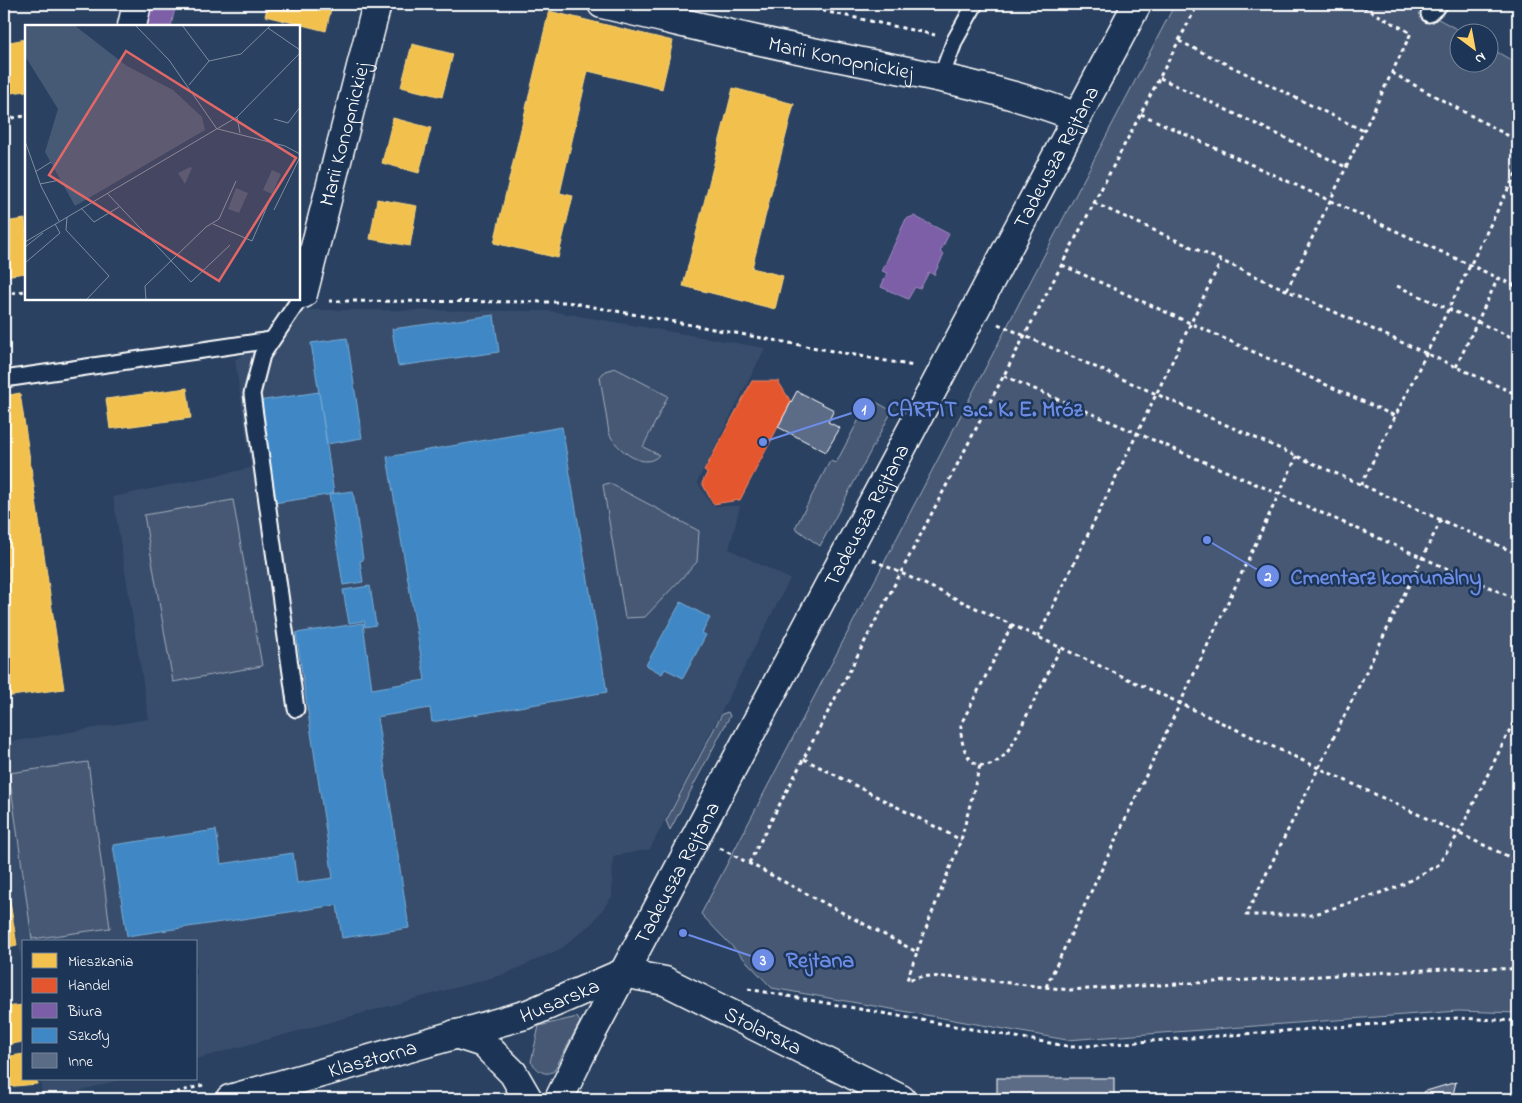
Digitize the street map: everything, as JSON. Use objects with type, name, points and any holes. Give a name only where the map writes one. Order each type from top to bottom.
[{"type":"street","points":[[132,25],[137,4]]},
{"type":"street","name":"Marii Konopnickiej","points":[[314,298],[377,4]]},
{"type":"street","name":"Marii Konopnickiej","points":[[602,4],[797,49],[941,77],[1048,106],[1077,117]]},
{"type":"street","name":"Tadeusza Rejtana","points":[[623,973],[1136,4]]},
{"type":"street","name":"Husarska","points":[[455,1034],[528,1014],[623,973]]},
{"type":"street","name":"Husarska","points":[[560,1099],[623,973]]},
{"type":"street","name":"Stolarska","points":[[623,973],[665,981],[900,1099]]},
{"type":"street","points":[[455,1034],[483,1043],[513,1073],[528,1099]]},
{"type":"street","name":"Klasztorna","points":[[230,1099],[455,1034]]},
{"type":"lane","points":[[941,77],[955,40],[975,4]]},
{"type":"lane","points":[[296,710],[252,394],[262,354],[271,340],[314,298]]},
{"type":"lane","points":[[4,379],[271,340]]},
{"type":"path","points":[[792,4],[955,40]]},
{"type":"path","points":[[749,863],[1198,4]]},
{"type":"path","points":[[1287,290],[1411,34],[1358,4]]},
{"type":"path","points":[[1179,41],[1364,131]]},
{"type":"path","points":[[1392,73],[1518,142]]},
{"type":"path","points":[[1159,78],[1346,168]]},
{"type":"path","points":[[1141,114],[1518,287]]},
{"type":"path","points":[[4,120],[25,116]]},
{"type":"path","points":[[1361,485],[1518,169]]},
{"type":"path","points":[[1094,203],[1518,395]]},
{"type":"path","points":[[1038,637],[1221,261]]},
{"type":"path","points":[[1062,265],[1396,416]]},
{"type":"path","points":[[1456,367],[1498,278]]},
{"type":"path","points":[[1398,286],[1518,340]]},
{"type":"path","points":[[4,294],[25,291]]},
{"type":"path","points":[[314,298],[567,302],[922,367]]},
{"type":"path","points":[[1006,327],[1518,554]]},
{"type":"path","points":[[1004,376],[1279,494],[1518,600]]},
{"type":"path","points":[[1046,987],[1297,456]]},
{"type":"path","points":[[1441,520],[1246,915],[1312,916],[1398,887],[1438,865],[1458,833],[1518,713]]},
{"type":"path","points":[[883,564],[1518,861]]},
{"type":"path","points":[[1012,624],[962,724],[961,738],[964,752],[970,761],[980,765],[995,764],[1005,756],[1061,648]]},
{"type":"path","points":[[804,759],[961,840]]},
{"type":"path","points":[[980,765],[961,840],[916,952],[907,980],[923,976],[966,978],[1070,990],[1462,968],[1518,969]]},
{"type":"path","points":[[716,846],[916,952]]},
{"type":"path","points":[[743,988],[1072,1047],[1457,1018],[1518,1020]]},
{"type":"shaded area","points":[[1175,4],[1411,4],[1450,25],[1450,72],[1500,72],[1500,54],[1518,64],[1518,1013],[1458,1011],[1067,1040],[772,988],[701,914]]},
{"type":"shaded area","points":[[304,310],[550,311],[765,348],[697,482],[712,506],[740,506],[729,549],[790,579],[650,849],[613,856],[612,897],[593,922],[562,948],[505,974],[198,1058],[198,940],[22,940],[22,965],[4,852],[4,743],[149,719],[113,497],[251,468],[235,360]]},
{"type":"shaded area","points":[[615,368],[668,396],[643,447],[659,455],[653,460],[638,460],[631,456],[618,446],[609,433],[600,377],[605,371]]},
{"type":"shaded area","points":[[869,401],[876,402],[892,411],[820,546],[795,528],[830,461],[836,463]]},
{"type":"shaded area","points":[[609,483],[699,531],[697,562],[645,617],[625,618],[603,485]]},
{"type":"shaded area","points":[[233,500],[262,666],[173,682],[144,515]]},
{"type":"shaded area","points":[[728,712],[730,716],[670,830],[666,821],[722,714]]},
{"type":"shaded area","points":[[88,762],[110,928],[32,939],[9,773]]},
{"type":"shaded area","points":[[577,1017],[580,1022],[554,1071],[544,1073],[539,1070],[531,1062],[539,1026]]},
{"type":"shaded area","points":[[40,1080],[118,1080],[51,1099],[43,1099]]},
{"type":"building: Mieszkania","points":[[268,4],[332,4],[326,31],[265,16]]},
{"type":"building: Mieszkania","points":[[549,11],[673,41],[662,89],[588,71],[560,193],[573,196],[558,258],[494,243]]},
{"type":"building: Mieszkania","points":[[25,39],[25,91],[4,94],[4,43]]},
{"type":"building: Mieszkania","points":[[412,44],[453,54],[442,97],[401,87]]},
{"type":"building: Mieszkania","points":[[733,88],[794,104],[752,268],[783,276],[775,309],[683,286]]},
{"type":"building: Mieszkania","points":[[393,118],[431,128],[419,173],[382,163]]},
{"type":"building: Mieszkania","points":[[377,199],[417,206],[410,246],[370,239]]},
{"type":"building: Mieszkania","points":[[25,219],[25,273],[4,276],[4,222]]},
{"type":"building: Mieszkania","points":[[187,388],[191,418],[110,429],[106,399]]},
{"type":"building: Mieszkania","points":[[20,393],[64,689],[4,697],[4,396]]},
{"type":"building: Mieszkania","points":[[4,864],[17,945],[4,948]]},
{"type":"building: Mieszkania","points":[[22,1005],[22,1042],[4,1045],[4,1007]]},
{"type":"building: Mieszkania","points":[[22,1054],[22,1080],[37,1080],[37,1084],[5,1087],[4,1057]]},
{"type":"building: Handel","points":[[752,381],[778,381],[791,402],[740,500],[713,504],[702,483],[707,473],[704,471]]},
{"type":"building: Biura","points":[[151,4],[176,4],[171,25],[146,25]]},
{"type":"building: Biura","points":[[914,216],[949,234],[940,252],[944,254],[934,275],[929,272],[920,289],[915,287],[908,299],[881,287],[887,273],[882,271],[906,219]]},
{"type":"building: Szkoły","points":[[494,315],[499,352],[398,366],[392,329]]},
{"type":"building: Szkoły","points":[[347,338],[362,438],[327,444],[311,343]]},
{"type":"building: Szkoły","points":[[319,392],[334,494],[274,503],[258,401]]},
{"type":"building: Szkoły","points":[[562,427],[607,692],[432,722],[430,708],[377,717],[409,928],[342,938],[337,905],[127,936],[113,845],[216,830],[221,864],[293,853],[297,883],[333,878],[296,633],[363,623],[372,689],[425,680],[387,457]]},
{"type":"building: Szkoły","points":[[353,491],[363,560],[360,561],[363,582],[343,585],[329,494]]},
{"type":"building: Szkoły","points":[[370,586],[376,625],[365,627],[364,621],[349,623],[343,590]]},
{"type":"building: Szkoły","points":[[681,602],[710,618],[702,633],[706,635],[683,678],[665,669],[662,674],[646,665]]},
{"type":"building: Inne","points":[[797,391],[834,410],[828,422],[840,428],[826,452],[778,427]]},
{"type":"building: Inne","points":[[997,1078],[1114,1078],[1114,1099],[997,1099]]},
{"type":"building: Inne","points":[[1456,1082],[1452,1099],[1421,1099],[1423,1092]]},
{"type":"place","name":"CARFIT s.c. K. E. Mróz","points":[[763,442]]},
{"type":"place","name":"Cmentarz komunalny","points":[[1207,540]]},
{"type":"place","name":"Rejtana","points":[[683,933]]}]
